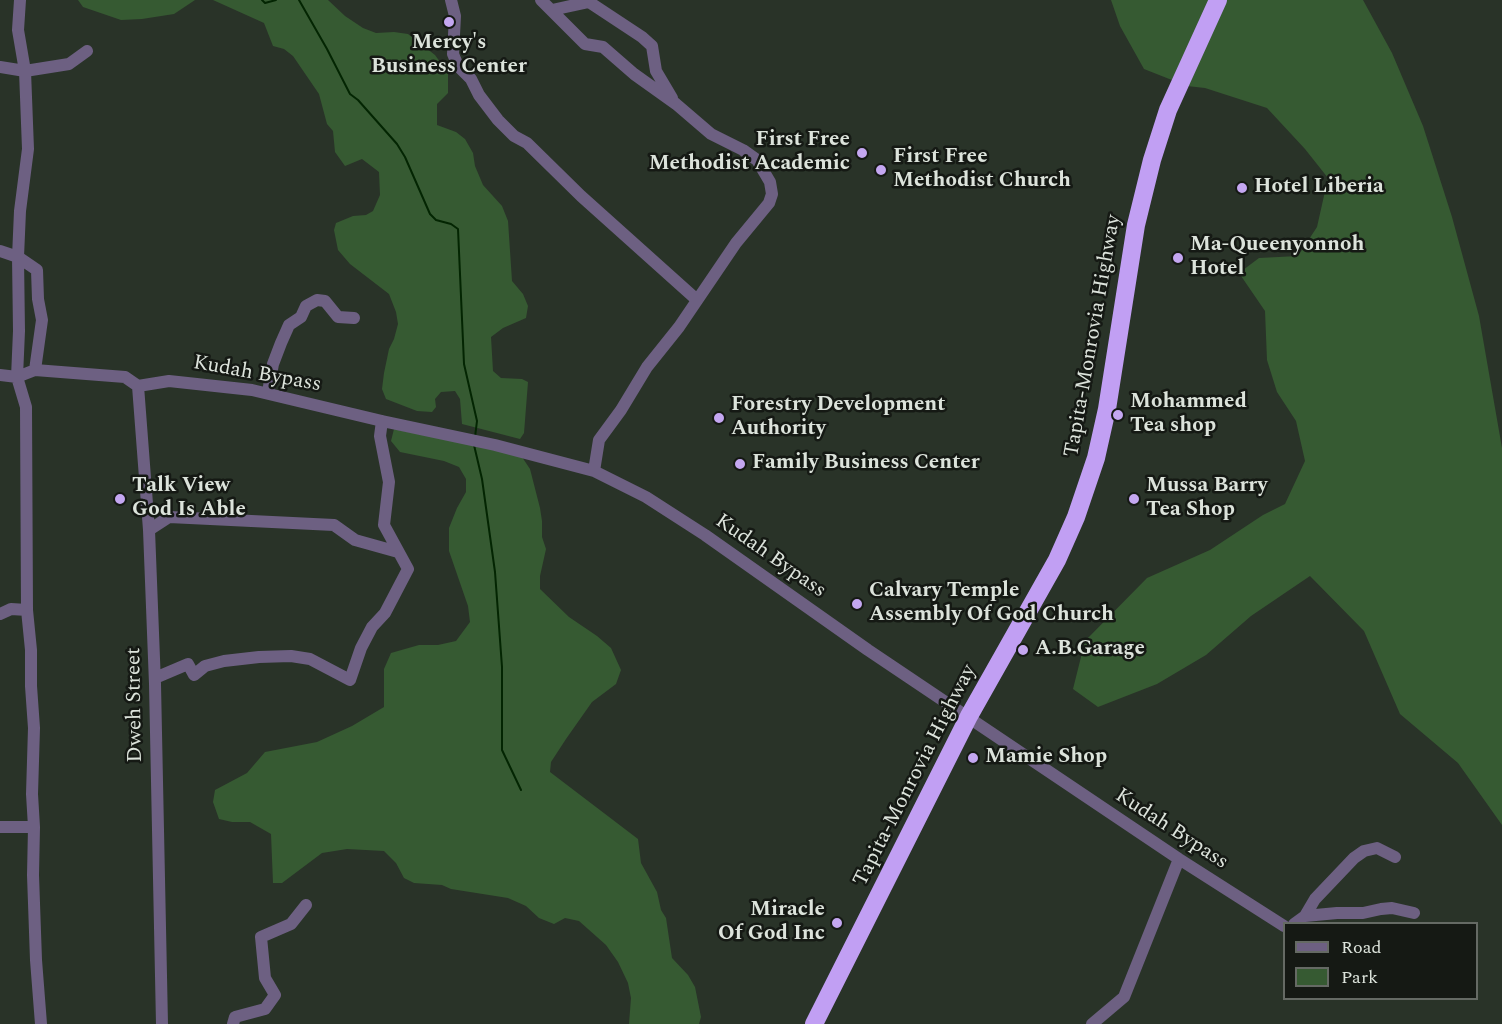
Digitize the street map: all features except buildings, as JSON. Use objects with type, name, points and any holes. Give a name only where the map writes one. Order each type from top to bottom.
[{"type":"highway","name":"Tapita-Monrovia Highway","points":[[814,1024],[969,716],[1057,560],[1076,517],[1096,458],[1103,429],[1136,225],[1152,160],[1168,110],[1218,0]]},
{"type":"street","points":[[21,0],[18,30],[25,71],[28,149],[20,211],[17,377],[26,407],[27,610],[34,728],[32,795],[40,1024]]},
{"type":"street","points":[[451,0],[456,16],[453,54],[458,66],[471,79],[479,95],[498,120],[514,136],[527,143],[581,196],[697,300]]},
{"type":"street","points":[[542,0],[585,44],[603,47],[711,134],[743,150],[757,160],[770,182],[772,194],[769,203],[736,243],[679,327],[647,367],[621,410],[599,440],[594,471]]},
{"type":"street","points":[[552,10],[589,2],[642,37],[652,46],[656,71],[676,104]]},
{"type":"street","points":[[0,67],[25,71],[69,64],[87,51]]},
{"type":"street","points":[[0,250],[18,257],[37,270],[38,299],[42,320],[35,370]]},
{"type":"street","points":[[268,392],[273,364],[281,342],[289,326],[301,317],[306,306],[316,300],[325,301],[338,317],[354,318]]},
{"type":"street","name":"Kudah Bypass","points":[[0,375],[17,377],[35,370],[125,377],[138,386],[169,381],[268,392],[594,471],[646,497],[676,516],[868,650],[1179,859],[1283,925]]},
{"type":"street","name":"Dweh Street","points":[[138,386],[149,530],[155,678],[162,1024]]},
{"type":"street","points":[[155,678],[188,664],[194,675],[205,666],[224,661],[291,656],[310,659],[350,680],[361,648],[372,627],[385,613],[408,569],[384,525],[390,483],[380,436],[382,421]]},
{"type":"street","points":[[149,530],[169,517],[334,525],[356,540],[398,552]]},
{"type":"street","points":[[0,614],[11,609],[27,610]]},
{"type":"street","points":[[0,827],[34,827]]},
{"type":"street","points":[[1297,922],[1305,916],[1316,899],[1354,858],[1364,851],[1377,848],[1395,857]]},
{"type":"street","points":[[1092,1024],[1124,997],[1179,859]]},
{"type":"street","points":[[233,1024],[235,1017],[265,1009],[275,995],[266,978],[261,937],[291,924],[306,905]]},
{"type":"street","points":[[1305,916],[1337,913],[1363,914],[1392,908],[1414,913]]},
{"type":"green space","points":[[78,0],[195,0],[174,14],[121,20],[83,7]]},
{"type":"green space","points":[[213,0],[328,0],[345,16],[363,28],[376,33],[408,34],[435,55],[448,73],[448,93],[437,104],[437,125],[456,132],[465,139],[473,153],[475,166],[483,185],[502,206],[508,221],[512,281],[523,294],[528,306],[526,318],[503,328],[491,337],[493,371],[501,378],[522,379],[528,382],[524,433],[520,439],[462,424],[460,399],[455,391],[441,392],[435,399],[436,407],[432,412],[417,411],[386,399],[382,389],[389,349],[398,324],[396,312],[389,294],[350,264],[338,250],[334,230],[336,223],[373,211],[380,195],[379,172],[362,159],[345,166],[335,152],[333,131],[327,124],[319,94],[293,56],[284,49],[273,46],[264,23]]},
{"type":"green space","points":[[1111,0],[1363,0],[1392,53],[1423,126],[1452,217],[1479,316],[1502,448],[1502,825],[1458,763],[1400,714],[1364,631],[1310,576],[1251,616],[1206,655],[1157,684],[1098,707],[1073,689],[1085,641],[1147,578],[1210,550],[1263,515],[1285,504],[1305,461],[1296,421],[1277,392],[1267,360],[1265,311],[1239,273],[1259,258],[1298,256],[1317,227],[1328,178],[1267,108],[1205,88],[1187,86],[1144,69],[1120,26]]},
{"type":"green space","points":[[394,429],[520,454],[530,469],[540,508],[542,537],[546,549],[540,576],[540,589],[569,617],[611,648],[621,670],[616,684],[592,702],[566,739],[551,762],[550,772],[638,839],[641,863],[657,892],[661,910],[666,918],[672,958],[688,975],[695,987],[701,1017],[699,1024],[629,1024],[631,998],[628,983],[618,962],[606,945],[579,921],[565,918],[554,924],[539,918],[526,906],[508,898],[451,889],[442,885],[414,883],[404,878],[396,863],[384,851],[347,849],[322,853],[282,883],[273,883],[271,834],[250,822],[219,819],[213,802],[215,790],[247,773],[265,752],[317,742],[352,726],[384,707],[384,669],[391,653],[419,645],[438,645],[456,641],[470,622],[468,606],[449,551],[449,528],[466,492],[466,479],[459,467],[444,461],[400,452],[391,441]]},
{"type":"waterway","points":[[262,0],[265,3],[276,0]]},
{"type":"waterway","points":[[299,0],[350,94],[397,144],[405,157],[430,214],[436,220],[451,224],[458,229],[464,364],[477,421],[475,437]]},
{"type":"waterway","points":[[474,445],[482,479],[495,572],[502,667],[502,750],[521,790]]},
{"type":"place","name":"Mercy's Business Center","points":[[449,22]]},
{"type":"place","name":"First Free Methodist Academic","points":[[862,153]]},
{"type":"place","name":"First Free Methodist Church","points":[[881,170]]},
{"type":"place","name":"Hotel Liberia","points":[[1242,188]]},
{"type":"place","name":"Ma-Queenyonnoh Hotel","points":[[1178,258]]},
{"type":"place","name":"Mohammed Tea shop","points":[[1118,415]]},
{"type":"place","name":"Forestry Development Authority","points":[[719,418]]},
{"type":"place","name":"Family Business Center","points":[[740,464]]},
{"type":"place","name":"Talk View God Is Able","points":[[120,499]]},
{"type":"place","name":"Mussa Barry Tea Shop","points":[[1134,499]]},
{"type":"place","name":"Calvary Temple Assembly Of God Church","points":[[857,604]]},
{"type":"place","name":"A.B.Garage","points":[[1023,650]]},
{"type":"place","name":"Mamie Shop","points":[[973,758]]},
{"type":"place","name":"Miracle Of God Inc","points":[[837,923]]}]
